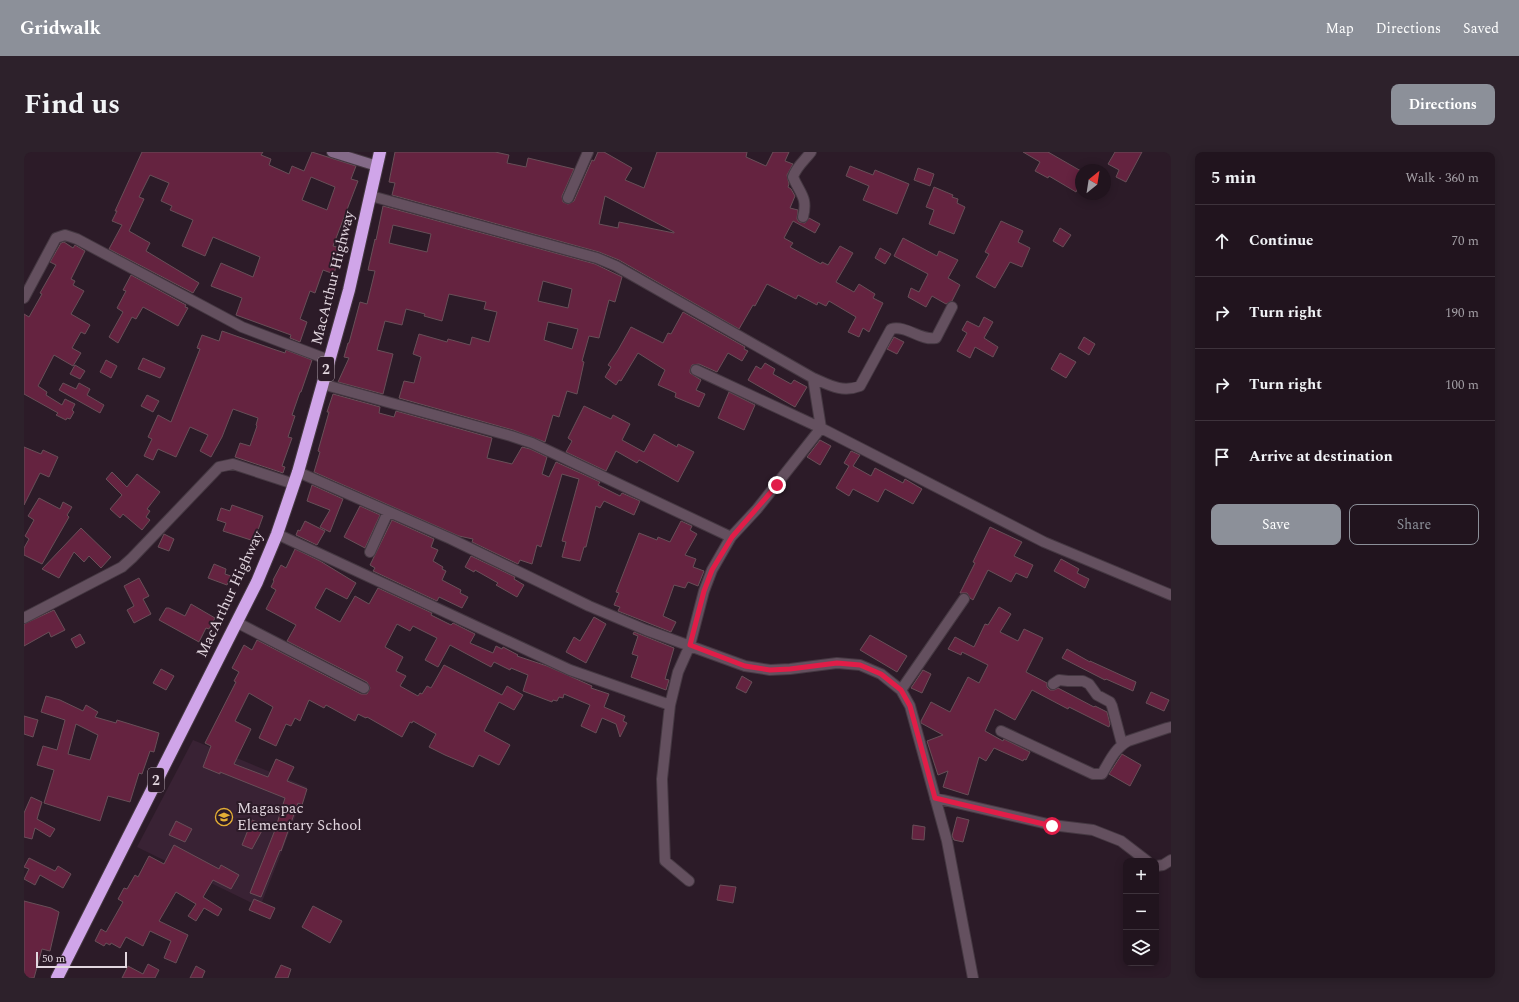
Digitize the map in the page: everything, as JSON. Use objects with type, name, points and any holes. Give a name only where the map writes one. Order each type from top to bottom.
[{"type":"highway","name":"MacArthur Highway","points":[[57,978],[257,582],[277,534],[296,478],[349,290],[380,152]]},
{"type":"street","points":[[332,152],[377,166]]},
{"type":"street","points":[[568,198],[588,152]]},
{"type":"street","points":[[803,217],[806,207],[803,195],[793,177],[795,169],[811,152]]},
{"type":"street","points":[[371,196],[597,258],[616,266],[813,378],[836,389],[851,389],[860,386],[891,329],[897,327],[930,340],[936,338],[952,307]]},
{"type":"street","points":[[24,298],[56,238],[64,235],[77,239],[242,327],[329,360]]},
{"type":"street","points":[[696,370],[821,428],[1044,542],[1171,595]]},
{"type":"street","points":[[689,881],[665,861],[662,779],[670,705],[678,672],[690,645],[704,591],[712,570],[732,537],[758,509],[821,428],[813,378]]},
{"type":"street","points":[[322,384],[532,443],[732,537]]},
{"type":"street","points":[[24,618],[122,567],[219,467],[233,464],[296,478],[388,512],[451,539],[589,606],[646,630],[745,666],[770,670],[837,663],[860,665],[881,674],[901,690],[910,706],[947,841],[972,978]]},
{"type":"street","points":[[370,552],[388,512]]},
{"type":"street","points":[[277,534],[570,670],[670,705]]},
{"type":"street","points":[[901,690],[964,599]]},
{"type":"street","points":[[236,622],[364,688]]},
{"type":"street","points":[[1053,684],[1059,680],[1068,682],[1078,680],[1083,681],[1089,684],[1094,692],[1110,702],[1122,744]]},
{"type":"street","points":[[1000,731],[1098,775],[1102,774],[1122,744],[1167,728],[1171,728]]},
{"type":"street","points":[[935,798],[1052,826],[1093,830],[1121,841],[1143,858]]},
{"type":"street","points":[[1159,866],[1163,866],[1171,860]]},
{"type":"shaded area","name":"Magaspac Elementary School","points":[[193,740],[307,787],[260,907],[137,847]]},
{"type":"building","points":[[142,152],[263,152],[261,155],[271,159],[269,165],[289,174],[292,166],[304,171],[312,152],[356,166],[351,179],[358,181],[333,246],[340,248],[334,262],[337,263],[334,274],[323,270],[315,293],[310,291],[300,319],[307,322],[300,342],[290,338],[291,335],[236,315],[242,298],[211,286],[221,263],[253,277],[260,257],[213,237],[205,256],[182,246],[193,220],[170,210],[172,206],[161,201],[169,183],[150,175],[139,197],[144,199],[129,231],[150,243],[146,251],[199,283],[193,293],[109,249],[122,225],[112,221],[117,211],[115,211]],"holes":[[[311,177],[335,187],[327,210],[302,200]]]},
{"type":"building","points":[[395,152],[495,152],[509,155],[507,163],[526,167],[528,158],[574,169],[562,196],[563,202],[568,204],[574,201],[592,160],[594,161],[598,152],[604,152],[632,168],[625,180],[644,188],[657,152],[747,152],[746,157],[766,166],[773,152],[789,152],[785,161],[793,164],[787,175],[789,184],[788,187],[795,196],[790,208],[798,210],[797,219],[799,222],[805,223],[809,218],[820,224],[815,233],[793,221],[784,238],[793,243],[790,247],[821,264],[822,262],[828,265],[840,246],[853,253],[836,282],[854,292],[859,284],[875,294],[873,298],[883,303],[869,332],[863,328],[859,337],[848,332],[856,317],[829,301],[826,306],[818,302],[817,305],[798,295],[796,299],[767,284],[755,306],[753,305],[739,329],[619,260],[599,252],[392,195],[395,183],[389,182]],"holes":[[[605,196],[674,232],[619,222],[618,228],[599,224]]]},
{"type":"building","points":[[1023,152],[1048,152],[1075,168],[1075,191],[1049,176],[1048,178],[1035,171],[1040,162]]},
{"type":"building","points":[[1115,152],[1142,152],[1126,182],[1116,177],[1119,170],[1111,166],[1111,164],[1108,164]]},
{"type":"building","points":[[850,166],[873,175],[875,170],[909,184],[897,214],[863,200],[869,186],[846,176]]},
{"type":"building","points":[[918,168],[934,174],[930,186],[914,180]]},
{"type":"building","points":[[934,187],[953,195],[952,197],[958,199],[957,203],[965,207],[954,234],[929,224],[934,210],[926,207]]},
{"type":"building","points":[[383,206],[595,264],[622,277],[615,302],[609,300],[599,338],[589,336],[582,361],[584,362],[577,394],[567,391],[559,417],[553,415],[545,442],[513,430],[399,398],[404,381],[414,383],[421,357],[413,354],[419,334],[447,342],[448,339],[470,345],[472,337],[489,342],[497,312],[484,309],[486,302],[449,294],[442,321],[424,316],[425,314],[406,309],[402,325],[385,321],[377,350],[393,354],[383,394],[338,382],[349,358],[344,357],[360,302],[367,304],[375,271],[368,270],[375,239],[376,240]],"holes":[[[393,225],[431,234],[427,252],[389,243]],[[543,281],[572,289],[568,308],[538,301]],[[548,322],[578,329],[572,349],[544,340]]]},
{"type":"building","points":[[1001,221],[1023,231],[1018,242],[1030,248],[1022,267],[1010,262],[995,288],[976,277],[989,254],[985,252]]},
{"type":"building","points":[[1060,228],[1071,235],[1063,247],[1053,241]]},
{"type":"building","points":[[903,238],[937,256],[939,251],[958,260],[948,278],[960,285],[952,301],[946,304],[932,296],[926,307],[908,297],[911,288],[919,292],[928,274],[894,256]]},
{"type":"building","points":[[64,242],[73,248],[75,245],[85,251],[71,279],[75,281],[73,285],[84,291],[71,314],[90,325],[85,334],[81,332],[72,348],[81,353],[73,366],[54,355],[38,386],[47,392],[46,395],[62,405],[65,399],[75,404],[72,410],[74,412],[70,419],[67,418],[66,420],[56,415],[58,413],[24,394],[24,314],[29,317],[42,294],[40,293],[56,265],[50,262],[61,243]]},
{"type":"building","points":[[880,248],[891,254],[885,264],[875,258]]},
{"type":"building","points":[[131,275],[186,305],[185,307],[188,308],[178,326],[143,307],[136,319],[132,317],[118,343],[109,337],[123,312],[117,308],[126,291],[123,290]]},
{"type":"building","points":[[683,312],[745,347],[744,349],[748,351],[742,361],[728,353],[717,372],[699,364],[692,365],[690,373],[701,380],[696,390],[705,394],[699,407],[675,397],[676,393],[658,385],[665,370],[638,353],[621,381],[619,380],[616,385],[605,377],[611,367],[608,365],[631,327],[663,343],[668,333],[671,334]]},
{"type":"building","points":[[984,317],[993,322],[984,338],[998,347],[993,357],[975,347],[970,358],[957,351],[967,333],[962,330],[967,321],[979,327]]},
{"type":"building","points":[[222,331],[285,353],[286,350],[312,360],[292,415],[295,416],[288,437],[292,438],[282,466],[285,467],[283,473],[235,457],[240,443],[250,446],[257,426],[258,418],[233,409],[222,437],[211,457],[200,451],[208,435],[190,427],[176,457],[158,449],[153,460],[144,456],[152,439],[148,437],[158,415],[171,422],[200,349],[197,348],[202,335],[219,341]]},
{"type":"building","points":[[894,337],[904,342],[897,354],[887,349]]},
{"type":"building","points":[[1084,337],[1095,344],[1089,355],[1078,348]]},
{"type":"building","points":[[1060,353],[1076,362],[1066,378],[1051,369]]},
{"type":"building","points":[[143,358],[165,368],[160,378],[138,369]]},
{"type":"building","points":[[106,360],[117,366],[111,378],[100,372]]},
{"type":"building","points":[[765,363],[775,369],[773,374],[791,384],[794,380],[807,387],[795,407],[748,380],[756,366],[761,369]]},
{"type":"building","points":[[75,365],[85,371],[80,379],[70,374]]},
{"type":"building","points":[[63,383],[76,389],[79,383],[90,389],[87,395],[104,405],[100,413],[59,390]]},
{"type":"building","points":[[729,392],[755,405],[744,430],[718,418]]},
{"type":"building","points":[[333,394],[380,407],[379,413],[394,417],[396,411],[492,438],[487,458],[512,464],[522,447],[530,449],[547,457],[542,474],[549,477],[556,462],[600,482],[598,485],[620,496],[622,493],[640,501],[634,515],[604,501],[600,508],[596,506],[586,547],[584,547],[580,561],[562,557],[566,542],[562,541],[579,479],[562,474],[541,547],[537,545],[532,564],[520,560],[518,564],[472,542],[473,539],[459,536],[314,472],[320,452],[318,451],[329,412],[327,412]]},
{"type":"building","points":[[147,395],[159,401],[153,412],[141,406]]},
{"type":"building","points":[[584,406],[611,419],[613,415],[630,424],[622,440],[644,452],[654,434],[677,447],[678,444],[694,452],[678,482],[639,460],[637,463],[616,451],[606,471],[566,452],[572,441],[568,438]]},
{"type":"building","points":[[820,440],[831,446],[820,465],[807,457]]},
{"type":"building","points":[[24,447],[41,454],[43,450],[58,457],[49,477],[40,473],[24,505]]},
{"type":"building","points":[[851,451],[860,455],[853,466],[871,476],[875,468],[903,483],[905,479],[922,489],[913,504],[885,489],[878,502],[853,489],[849,496],[836,488],[849,466],[844,463]]},
{"type":"building","points":[[112,472],[127,487],[137,474],[160,492],[147,509],[150,511],[146,517],[150,520],[142,530],[123,514],[120,518],[110,509],[122,495],[106,479]]},
{"type":"building","points":[[312,485],[343,499],[330,532],[320,527],[330,510],[307,501]]},
{"type":"building","points":[[39,498],[60,509],[63,502],[72,507],[67,515],[69,517],[42,564],[24,555],[24,548],[29,539],[25,536],[34,520],[28,516]]},
{"type":"building","points":[[232,505],[263,516],[254,541],[223,531],[226,523],[217,520],[221,508],[230,511]]},
{"type":"building","points":[[360,506],[380,515],[365,548],[344,537]]},
{"type":"building","points":[[392,520],[434,539],[431,547],[438,550],[433,561],[443,567],[442,569],[446,571],[442,580],[461,590],[460,593],[468,597],[462,608],[439,597],[437,601],[373,571],[375,568],[370,565]]},
{"type":"building","points":[[305,521],[325,531],[317,545],[296,535],[298,530],[300,531]]},
{"type":"building","points":[[681,521],[692,526],[690,530],[697,534],[685,555],[696,559],[693,567],[704,571],[698,586],[688,582],[685,588],[674,585],[663,616],[676,622],[671,632],[618,611],[620,607],[614,605],[619,593],[616,592],[639,533],[657,540],[658,537],[670,542]]},
{"type":"building","points":[[990,527],[1022,542],[1014,556],[1033,565],[1027,578],[1016,573],[1011,582],[988,570],[973,600],[967,593],[960,593],[975,563],[973,562]]},
{"type":"building","points":[[81,528],[111,557],[101,568],[89,556],[84,562],[74,552],[59,578],[42,569]]},
{"type":"building","points":[[164,534],[174,539],[169,551],[158,547]]},
{"type":"building","points":[[295,549],[320,561],[356,583],[347,599],[326,588],[315,608],[340,622],[355,596],[369,604],[378,588],[432,613],[431,615],[451,625],[453,623],[475,634],[470,643],[493,653],[496,646],[502,649],[503,647],[518,655],[517,656],[547,666],[592,686],[591,688],[609,694],[604,707],[625,716],[623,721],[627,723],[620,737],[616,724],[602,718],[596,733],[581,726],[590,705],[564,694],[563,698],[559,697],[557,701],[553,700],[552,702],[523,691],[528,675],[511,668],[510,670],[494,662],[491,667],[450,645],[438,667],[425,660],[437,638],[413,626],[410,631],[397,624],[385,647],[403,657],[396,671],[406,676],[400,686],[418,696],[420,693],[422,694],[427,686],[431,688],[444,665],[502,695],[507,686],[523,695],[514,710],[499,702],[484,731],[510,745],[499,765],[479,755],[473,767],[429,747],[436,734],[413,721],[412,723],[410,722],[402,737],[367,717],[366,718],[358,714],[355,721],[326,705],[324,708],[309,700],[300,721],[295,718],[291,726],[286,724],[276,746],[259,738],[273,707],[249,693],[235,721],[251,729],[234,764],[268,777],[276,759],[294,767],[287,781],[307,789],[302,805],[298,803],[281,851],[280,850],[261,897],[250,893],[275,830],[285,798],[220,772],[220,774],[203,767],[211,746],[205,743],[236,682],[234,681],[239,672],[232,668],[244,645],[252,650],[257,640],[361,694],[367,694],[370,688],[367,682],[287,641],[296,625],[266,609],[276,590],[271,587],[274,581],[273,580],[281,565],[286,568]]},
{"type":"building","points":[[471,556],[515,577],[514,579],[524,585],[517,597],[496,585],[498,583],[475,570],[474,572],[465,567]]},
{"type":"building","points":[[1061,559],[1079,569],[1077,573],[1089,579],[1085,588],[1054,571]]},
{"type":"building","points":[[214,564],[226,569],[225,574],[231,576],[227,585],[208,578]]},
{"type":"building","points":[[139,578],[149,596],[143,599],[151,614],[134,623],[127,610],[134,606],[124,586]]},
{"type":"building","points":[[191,604],[215,618],[209,629],[206,628],[199,642],[159,620],[166,608],[185,616]]},
{"type":"building","points":[[999,607],[1011,614],[1000,632],[1018,641],[1024,629],[1043,638],[1026,672],[1047,683],[1047,687],[1050,690],[1058,688],[1094,707],[1095,706],[1107,712],[1110,724],[1109,727],[1069,707],[1068,709],[1032,690],[1015,720],[995,709],[985,731],[1003,741],[1004,739],[1030,752],[1026,760],[1024,759],[1023,761],[994,748],[986,761],[979,757],[968,795],[943,787],[948,771],[938,775],[927,741],[943,735],[921,723],[921,721],[931,702],[950,712],[968,677],[979,683],[988,665],[962,652],[961,655],[948,649],[955,637],[974,647],[985,624],[988,625]]},
{"type":"building","points":[[54,610],[65,630],[51,637],[49,632],[24,646],[24,624]]},
{"type":"building","points":[[594,617],[606,624],[586,663],[566,652],[574,637],[580,641]]},
{"type":"building","points":[[634,632],[674,648],[665,679],[669,680],[666,690],[631,677],[638,656],[632,654],[638,636],[633,634]]},
{"type":"building","points":[[80,634],[85,643],[76,648],[71,639]]},
{"type":"building","points":[[870,635],[907,656],[897,672],[860,650]]},
{"type":"building","points":[[1067,649],[1090,662],[1136,682],[1133,691],[1106,679],[1105,680],[1062,658]]},
{"type":"building","points":[[161,669],[174,676],[166,690],[153,683]]},
{"type":"building","points":[[923,670],[931,674],[922,693],[911,688]]},
{"type":"building","points":[[742,676],[752,682],[746,693],[736,688]]},
{"type":"building","points":[[1151,692],[1169,700],[1164,711],[1146,703]]},
{"type":"building","points":[[46,696],[60,700],[83,711],[86,705],[98,712],[95,717],[116,723],[117,720],[159,733],[154,752],[150,751],[142,774],[139,773],[130,802],[108,796],[100,821],[44,803],[54,770],[37,765],[43,746],[57,750],[65,720],[41,712]],"holes":[[[76,724],[98,735],[90,760],[68,754]]]},
{"type":"building","points":[[24,716],[38,720],[33,737],[24,734]]},
{"type":"building","points":[[1122,754],[1141,765],[1130,786],[1109,774]]},
{"type":"building","points":[[31,797],[42,802],[37,819],[55,829],[50,837],[35,828],[32,839],[24,837],[24,813]]},
{"type":"building","points":[[957,817],[969,820],[963,842],[954,840],[952,836]]},
{"type":"building","points":[[252,820],[265,825],[252,849],[242,845]]},
{"type":"building","points":[[176,821],[192,829],[185,842],[169,835]]},
{"type":"building","points":[[913,825],[925,827],[924,840],[912,839]]},
{"type":"building","points":[[174,845],[219,869],[221,865],[239,875],[231,889],[213,880],[203,897],[222,909],[218,916],[204,908],[196,921],[188,916],[196,904],[176,892],[159,921],[188,935],[176,963],[164,958],[171,941],[150,931],[143,946],[126,937],[120,948],[111,943],[110,945],[106,943],[104,946],[95,941],[101,929],[106,932],[123,902],[118,899],[124,888],[127,889],[135,875],[138,877],[149,856],[164,864]]},
{"type":"building","points":[[29,858],[55,871],[58,866],[71,874],[63,888],[40,875],[35,885],[24,879],[29,869],[24,867]]},
{"type":"building","points":[[720,885],[736,887],[733,903],[717,900]]},
{"type":"building","points":[[254,899],[275,908],[270,919],[249,910]]},
{"type":"building","points":[[24,901],[51,908],[59,912],[50,951],[42,949],[34,978],[24,978]]},
{"type":"building","points":[[313,906],[342,921],[330,943],[302,927]]},
{"type":"building","points":[[148,964],[159,970],[155,978],[122,978],[128,966],[143,974]]},
{"type":"building","points":[[281,965],[291,969],[288,978],[275,978]]},
{"type":"building","points":[[196,966],[205,971],[202,978],[190,978]]},
{"type":"place","name":"Magaspac Elementary School","points":[[224,817]]},
{"type":"route","points":[[777,485],[758,509],[732,537],[712,570],[704,591],[690,645],[745,666],[770,670],[837,663],[860,665],[881,674],[901,690],[910,706],[935,798],[1052,826]]}]
